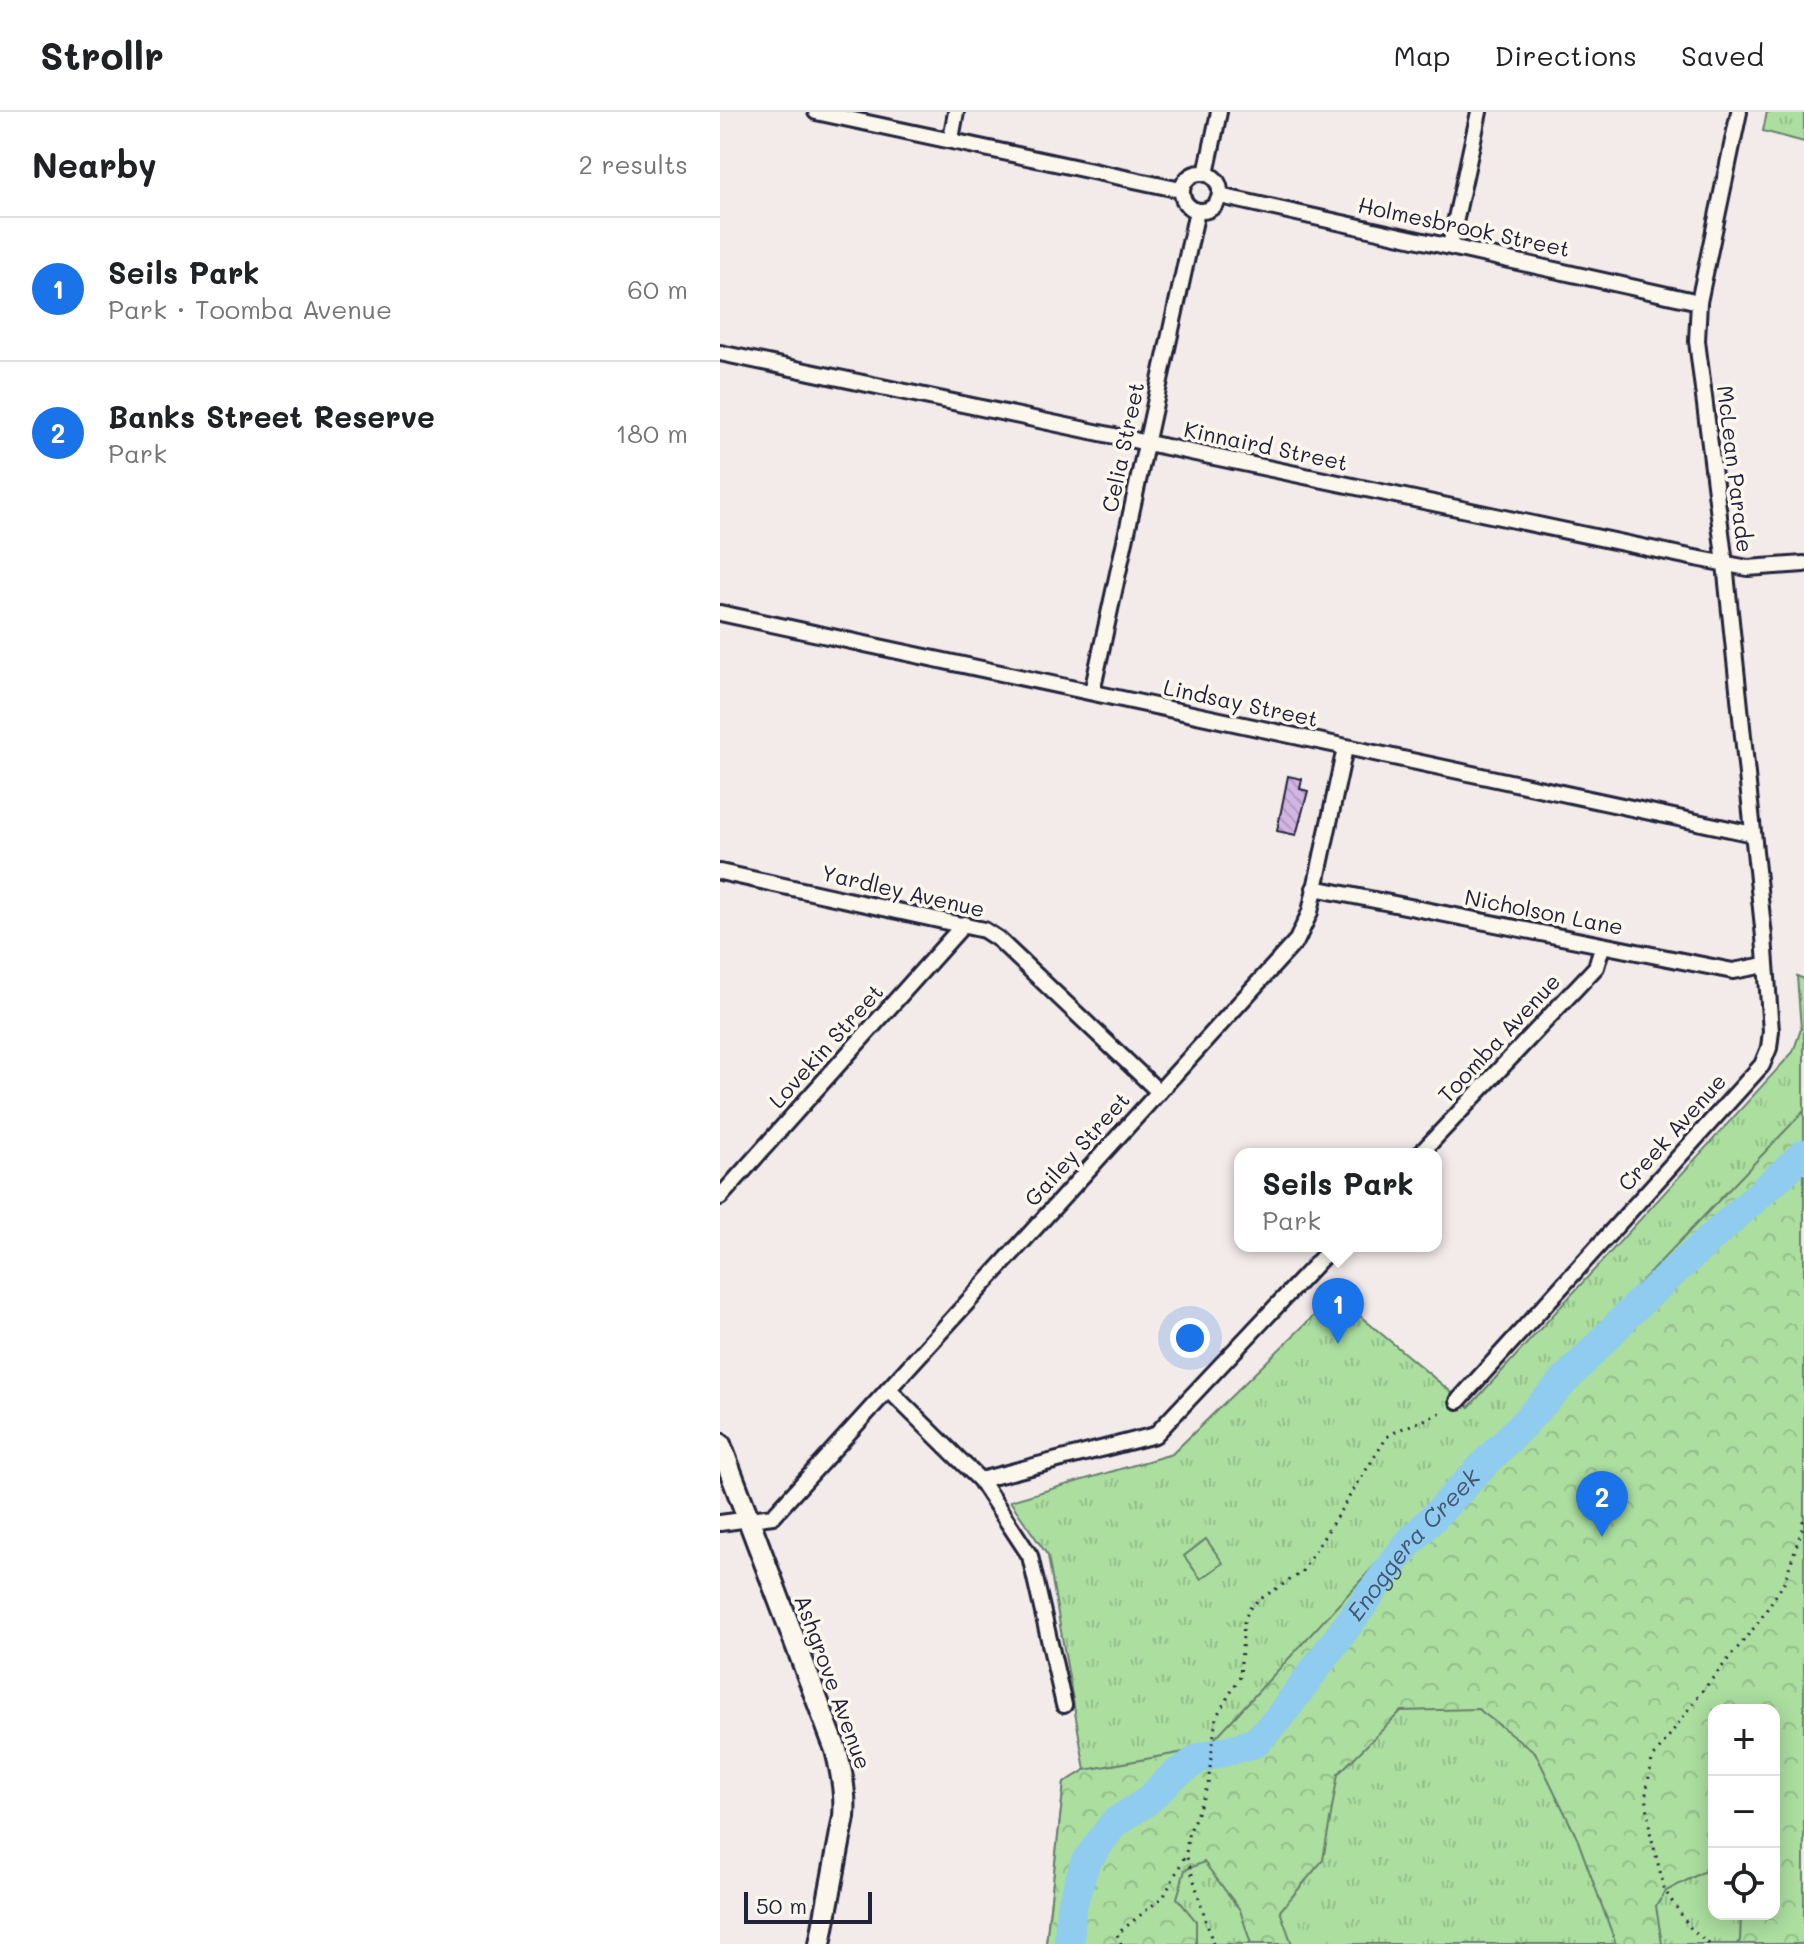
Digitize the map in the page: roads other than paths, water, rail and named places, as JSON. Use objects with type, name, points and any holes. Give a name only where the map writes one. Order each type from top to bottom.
[{"type":"main road","name":"Ashgrove Avenue","points":[[720,1444],[836,1750],[843,1778],[846,1798],[844,1817],[820,1944]]},
{"type":"street","points":[[816,112],[1181,190]]},
{"type":"street","points":[[951,139],[956,112]]},
{"type":"street","points":[[1206,174],[1219,112]]},
{"type":"street","points":[[1450,246],[1479,112]]},
{"type":"street","name":"McLean Parade","points":[[1739,112],[1699,302],[1697,341],[1725,564],[1753,834]]},
{"type":"street","points":[[1206,174],[1218,184],[1220,196],[1213,207],[1197,211],[1186,204],[1181,190],[1189,176],[1206,174]]},
{"type":"street","name":"Holmesbrook Street","points":[[1220,196],[1699,302]]},
{"type":"street","name":"Celia Street","points":[[1092,692],[1197,211]]},
{"type":"street","name":"Kinnaird Street","points":[[720,353],[1725,564],[1748,568],[1804,564]]},
{"type":"street","name":"Lindsay Street","points":[[720,613],[1753,834]]},
{"type":"street","name":"Gailey Street","points":[[720,1523],[773,1516],[1297,940],[1310,912],[1345,748]]},
{"type":"street","name":"Creek Avenue","points":[[1458,1401],[1762,1065],[1769,1048],[1771,1031],[1753,834]]},
{"type":"street","name":"Yardley Avenue","points":[[720,872],[984,930],[998,939],[1159,1092]]},
{"type":"street","name":"Nicholson Lane","points":[[1314,888],[1733,971],[1765,965]]},
{"type":"street","name":"Lovekin Street","points":[[720,1197],[964,924]]},
{"type":"street","name":"Toomba Avenue","points":[[1426,1148],[1596,967],[1602,947]]},
{"type":"street","points":[[980,1480],[1155,1435],[1327,1252]]},
{"type":"street","points":[[888,1389],[980,1480],[1030,1556],[1064,1705]]},
{"type":"waterway","name":"Enoggera Creek","points":[[1069,1944],[1071,1909],[1085,1863],[1114,1823],[1146,1802],[1173,1776],[1200,1758],[1255,1743],[1278,1719],[1406,1546],[1637,1305],[1804,1154]]},
{"type":"place","name":"Seils Park","points":[[1338,1344]]},
{"type":"place","name":"Banks Street Reserve","points":[[1602,1537]]}]
